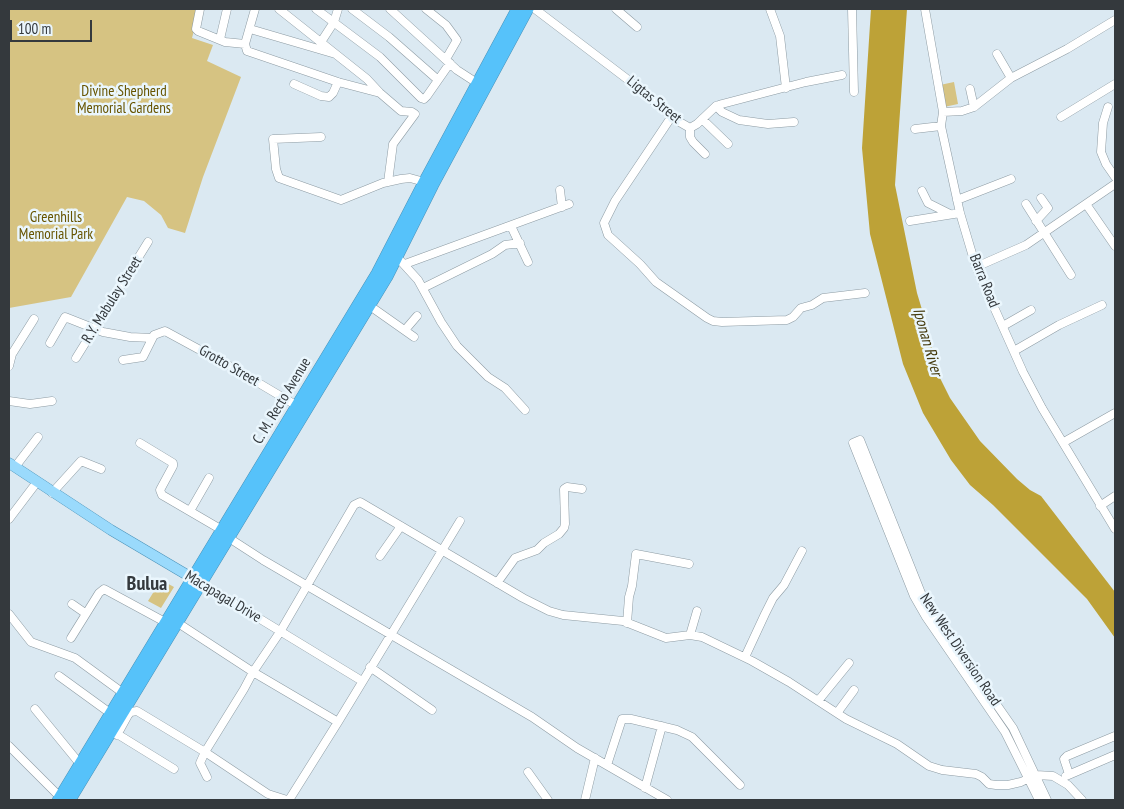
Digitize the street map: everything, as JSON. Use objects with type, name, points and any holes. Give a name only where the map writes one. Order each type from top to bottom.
[{"type":"highway","name":"C. M. Recto Avenue","points":[[301,408],[401,261],[428,183],[478,81],[518,9]]},
{"type":"highway","name":"C. M. Recto Avenue","points":[[63,799],[80,764],[111,730],[110,713],[178,623],[197,581],[301,408],[528,9]]},
{"type":"highway","name":"C. M. Recto Avenue","points":[[63,799],[111,730],[128,690],[165,622],[197,581]]},
{"type":"main road","name":"Macapagal Drive","points":[[12,465],[111,530],[197,581]]},
{"type":"street","points":[[200,9],[196,29],[229,42],[245,44]]},
{"type":"street","points":[[220,39],[227,9]]},
{"type":"street","points":[[255,9],[245,44],[248,52],[338,82],[380,93]]},
{"type":"street","points":[[278,9],[368,79],[380,93],[401,111],[415,114],[393,144],[388,182]]},
{"type":"street","points":[[316,9],[386,62],[424,99],[438,80],[456,40],[446,25],[426,9]]},
{"type":"street","points":[[321,42],[334,22],[338,9]]},
{"type":"street","points":[[352,9],[438,80]]},
{"type":"street","points":[[390,9],[448,61],[478,81]]},
{"type":"street","name":"Ligtas Street","points":[[535,9],[690,128],[716,106],[842,75]]},
{"type":"street","points":[[616,9],[637,27]]},
{"type":"street","points":[[770,9],[780,36],[786,88]]},
{"type":"street","points":[[852,9],[854,92]]},
{"type":"street","name":"Barra Road","points":[[925,9],[943,112],[941,126],[960,213],[976,267],[1042,408],[1115,528]]},
{"type":"street","points":[[943,112],[962,111],[974,107],[1011,78],[1067,49],[1115,20]]},
{"type":"street","points":[[250,29],[338,55]]},
{"type":"street","points":[[997,54],[1011,78]]},
{"type":"street","points":[[294,84],[321,96],[329,97],[338,82]]},
{"type":"street","points":[[1061,117],[1115,84]]},
{"type":"street","points":[[970,89],[974,107]]},
{"type":"street","points":[[716,106],[722,112],[739,120],[768,124],[794,122]]},
{"type":"street","points":[[1108,107],[1103,123],[1101,152],[1115,178]]},
{"type":"street","points":[[672,116],[615,201],[604,223],[608,234],[656,282],[713,322],[787,320],[793,317],[801,308],[812,305],[823,298],[865,293]]},
{"type":"street","points":[[702,119],[728,144]]},
{"type":"street","points":[[915,129],[941,126]]},
{"type":"street","points":[[690,128],[690,138],[705,154]]},
{"type":"street","points":[[322,137],[273,140],[278,176],[342,200],[388,182],[406,178],[428,183]]},
{"type":"street","points":[[957,200],[1011,179]]},
{"type":"street","points":[[976,267],[1020,249],[1115,184]]},
{"type":"street","points":[[524,410],[505,388],[488,377],[457,346],[441,322],[423,288],[401,261],[512,226],[566,206],[560,190]]},
{"type":"street","points":[[922,190],[928,202],[950,214]]},
{"type":"street","points":[[1036,221],[1048,208],[1041,198]]},
{"type":"street","points":[[1026,204],[1071,275]]},
{"type":"street","points":[[1086,204],[1115,246]]},
{"type":"street","points":[[910,221],[960,213]]},
{"type":"street","points":[[512,226],[528,262]]},
{"type":"street","name":"R.Y. Mabulay Street","points":[[76,358],[148,242]]},
{"type":"street","points":[[423,288],[492,254],[504,245],[520,243]]},
{"type":"street","points":[[1014,351],[1059,325],[1102,305]]},
{"type":"street","points":[[370,306],[414,337]]},
{"type":"street","points":[[1003,326],[1031,310]]},
{"type":"street","points":[[405,330],[417,316]]},
{"type":"street","name":"Grotto Street","points":[[50,343],[65,317],[94,329],[130,337],[152,338],[161,332],[169,333],[301,408]]},
{"type":"street","points":[[9,366],[12,354],[34,319]]},
{"type":"street","points":[[123,360],[144,357],[152,338]]},
{"type":"street","points":[[9,401],[30,404],[52,401]]},
{"type":"street","points":[[1064,442],[1115,413]]},
{"type":"street","points":[[12,465],[38,437]]},
{"type":"street","name":"New West Diversion Road","points":[[857,442],[914,596],[1005,732],[1047,800]]},
{"type":"street","points":[[140,443],[173,463],[161,487],[161,493],[306,584],[532,717],[577,748],[667,800]]},
{"type":"street","points":[[52,493],[81,461],[101,470]]},
{"type":"street","points":[[190,511],[209,478]]},
{"type":"street","points":[[9,519],[37,482]]},
{"type":"street","points":[[497,583],[515,558],[537,550],[544,542],[559,534],[564,528],[564,489],[567,487],[582,490]]},
{"type":"street","points":[[1100,506],[1115,496]]},
{"type":"street","points":[[208,778],[200,763],[205,752],[253,672],[280,632],[306,584],[357,503],[360,502],[441,551],[549,611],[563,615],[627,622],[666,638],[690,635],[702,637],[745,658],[837,713],[897,744],[929,766],[942,770],[976,774],[990,784],[996,785],[1008,785],[1045,775],[1061,780],[1075,790],[1082,800]]},
{"type":"street","points":[[174,769],[111,730],[131,712],[137,711],[205,752],[265,797],[289,800],[460,521]]},
{"type":"street","points":[[380,556],[401,526]]},
{"type":"street","points":[[745,658],[764,614],[773,598],[784,585],[802,551]]},
{"type":"street","points":[[627,622],[636,554],[688,564]]},
{"type":"street","name":"Macapagal Drive","points":[[197,581],[362,681]]},
{"type":"street","points":[[71,638],[85,613],[104,589],[165,622]]},
{"type":"street","points":[[72,604],[85,613]]},
{"type":"street","points":[[690,635],[697,611]]},
{"type":"street","points":[[9,614],[31,642],[75,658],[128,690]]},
{"type":"street","points":[[178,623],[253,672],[338,722]]},
{"type":"street","points":[[818,701],[849,663]]},
{"type":"street","points":[[370,667],[432,710]]},
{"type":"street","points":[[59,676],[110,713]]},
{"type":"street","points":[[837,713],[854,690]]},
{"type":"street","points":[[35,709],[80,764]]},
{"type":"street","points":[[608,765],[622,719],[640,720],[677,730],[692,737],[740,785]]},
{"type":"street","points":[[645,788],[662,726]]},
{"type":"street","points":[[1069,774],[1064,759],[1115,736]]},
{"type":"street","points":[[9,746],[63,799]]},
{"type":"street","points":[[1061,780],[1069,774],[1115,755]]},
{"type":"street","points":[[585,800],[595,758]]},
{"type":"street","points":[[528,772],[548,800]]},
{"type":"street","name":"New West Diversion Road","points":[[1032,777],[1039,800]]},
{"type":"green space","name":"Divine Shepherd Memorial Gardens","points":[[9,9],[192,9],[199,11],[192,38],[213,45],[207,61],[241,77],[203,177],[185,233],[168,228],[161,215],[144,201],[127,197],[71,297],[9,308]]},
{"type":"green space","points":[[954,82],[958,104],[944,107],[940,85]]},
{"type":"green space","points":[[161,580],[174,587],[161,608],[148,601]]},
{"type":"water","name":"Iponan River","points":[[871,9],[907,9],[895,185],[917,293],[939,376],[950,398],[980,441],[1017,479],[1041,496],[1115,592],[1115,638],[1087,599],[993,505],[970,485],[951,460],[923,413],[903,364],[870,234],[862,148]]},
{"type":"district","name":"Bulua","points":[[147,584]]},
{"type":"park label","name":"Greenhills Memorial Park","points":[[56,226]]}]
